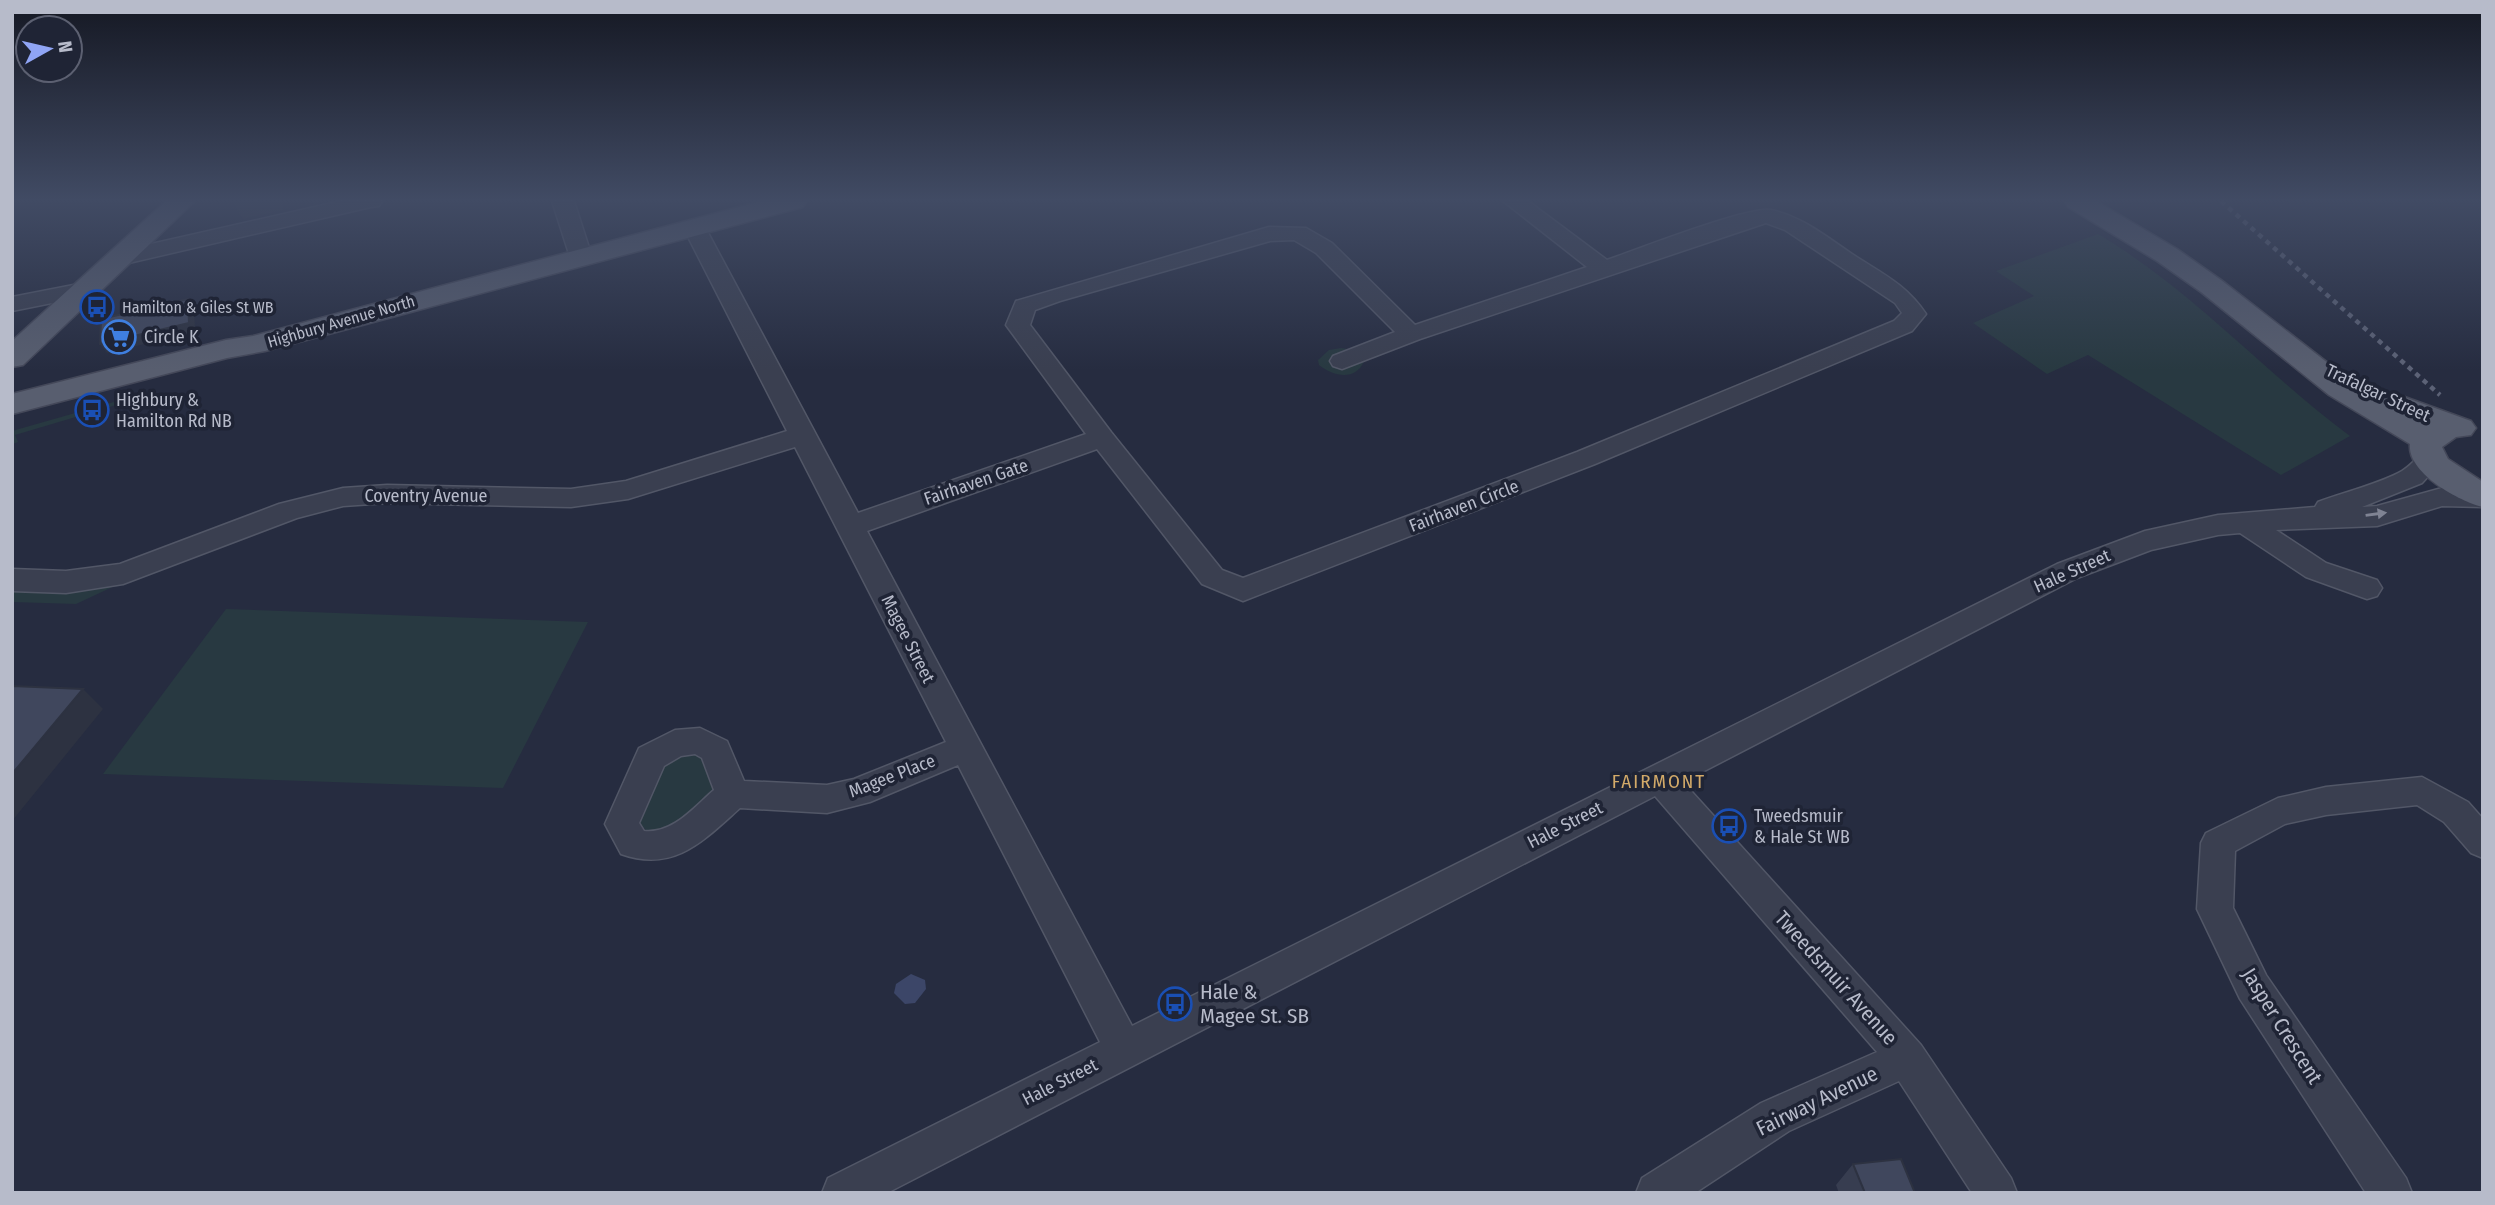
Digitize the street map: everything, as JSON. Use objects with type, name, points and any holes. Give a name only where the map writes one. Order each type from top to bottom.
[{"type":"main road","name":"Highbury Avenue North","points":[[12,404],[226,349],[254,345],[580,257]]},
{"type":"main road","name":"Trafalgar Street","points":[[2169,257],[2340,388],[2399,421],[2428,450]]},
{"type":"main road","points":[[64,390],[32,387],[20,380],[20,352],[120,258]]},
{"type":"main road","name":"Highbury Avenue North","points":[[12,420],[232,357],[254,345]]},
{"type":"main road","name":"Trafalgar Street","points":[[2298,354],[2412,412],[2471,430]]},
{"type":"main road","points":[[2471,430],[2444,429],[2433,434],[2428,450],[2452,481],[2483,497]]},
{"type":"street","name":"Magee Street","points":[[710,257],[1124,1050]]},
{"type":"street","name":"Fairhaven Circle","points":[[1190,257],[1024,306],[1018,325],[1102,438],[1212,577],[1243,590],[1599,453],[1903,326],[1914,314],[1903,298],[1842,257]]},
{"type":"street","name":"Fairhaven Circle","points":[[1333,257],[1411,334],[1638,257]]},
{"type":"street","points":[[1588,257],[1604,269]]},
{"type":"street","points":[[12,304],[89,289]]},
{"type":"street","points":[[1342,360],[1411,334]]},
{"type":"street","name":"Coventry Avenue","points":[[12,580],[65,582],[123,574],[289,511],[343,497],[387,494],[571,498],[628,490],[803,435]]},
{"type":"street","name":"Fairhaven Gate","points":[[850,526],[1102,438]]},
{"type":"street","name":"Hale Street","points":[[2299,518],[2413,477],[2428,450]]},
{"type":"street","name":"Hale Street","points":[[843,1193],[2067,571],[2146,541],[2218,525],[2299,518],[2377,516],[2442,497],[2483,497]]},
{"type":"street","points":[[2299,518],[2316,570]]},
{"type":"street","points":[[2244,522],[2316,570],[2367,588]]},
{"type":"street","name":"Magee Place","points":[[733,794],[827,799],[858,792],[965,748]]},
{"type":"street","name":"Tweedsmuir Avenue","points":[[1658,778],[1907,1058],[1996,1193]]},
{"type":"street","name":"Jasper Crescent","points":[[2392,1193],[2253,988],[2216,909],[2218,844],[2278,812],[2326,801],[2423,791],[2456,812],[2483,843]]},
{"type":"street","name":"Fairway Avenue","points":[[1657,1193],[1775,1117],[1907,1058]]},
{"type":"shaded area","points":[[2034,257],[2134,257],[2196,305],[2350,436],[2281,475],[2088,355],[2047,374],[1973,323],[2034,296],[1996,271]]},
{"type":"shaded area","points":[[1329,350],[1354,350],[1364,361],[1356,372],[1338,374],[1319,365],[1318,360]]},
{"type":"shaded area","points":[[142,394],[143,404],[135,407],[133,400],[15,435],[18,442],[13,444],[12,431]]},
{"type":"shaded area","points":[[121,583],[76,604],[12,602],[12,589]]},
{"type":"shaded area","points":[[226,609],[588,622],[503,788],[103,774]]},
{"type":"shaded area","points":[[692,753],[703,757],[716,787],[712,799],[662,831],[647,831],[639,823],[638,815],[660,763],[676,755]]},
{"type":"water","points":[[911,974],[925,980],[926,989],[915,1003],[905,1004],[894,993],[896,984]]},
{"type":"building","points":[[188,299],[189,323],[100,344],[101,319]]},
{"type":"building","points":[[12,686],[83,689],[12,774]]},
{"type":"building","points":[[1901,1159],[1915,1193],[1865,1193],[1853,1164]]},
{"type":"railway","points":[[2284,257],[2440,395]]},
{"type":"place","name":"Hamilton & Giles St WB","points":[[97,307]]},
{"type":"place","name":"Circle K","points":[[119,337]]},
{"type":"place","name":"Highbury & Hamilton Rd NB","points":[[92,410]]},
{"type":"place","name":"Tweedsmuir & Hale St WB","points":[[1729,826]]},
{"type":"place","name":"Hale & Magee St. SB","points":[[1175,1004]]},
{"type":"district","name":"FAIRMONT","points":[[1659,781]]}]
